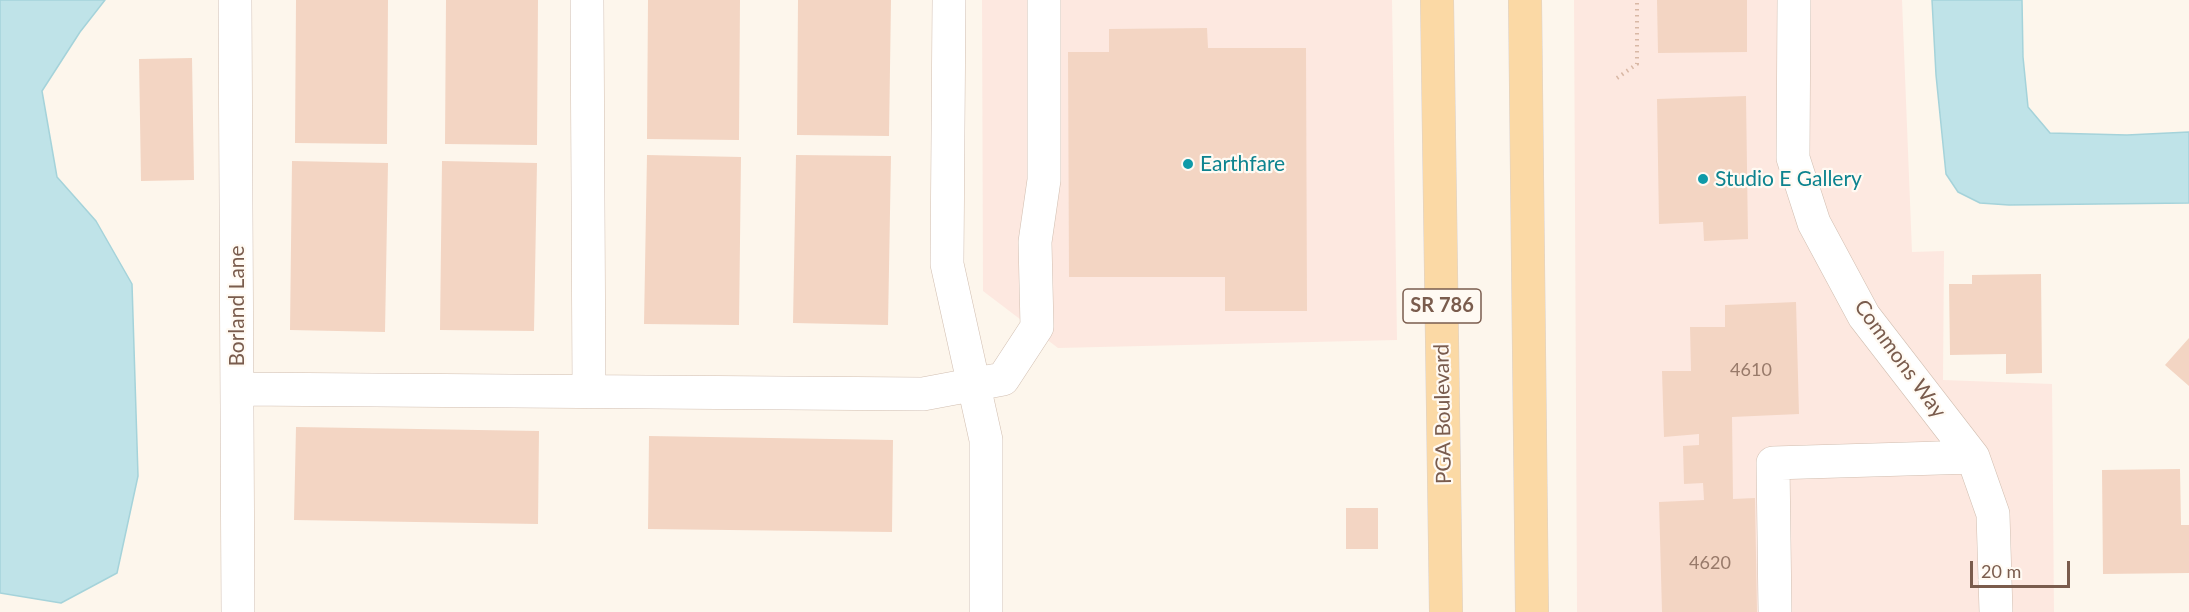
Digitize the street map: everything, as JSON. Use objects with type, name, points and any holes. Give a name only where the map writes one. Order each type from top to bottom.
[{"type":"main road","name":"PGA Boulevard","points":[[1437,0],[1446,612]]},
{"type":"main road","points":[[1525,0],[1532,612]]},
{"type":"street","name":"Borland Lane","points":[[236,0],[238,612]]},
{"type":"street","points":[[587,0],[590,392]]},
{"type":"street","points":[[949,0],[947,264],[986,440],[986,612]]},
{"type":"street","points":[[237,389],[923,394],[1003,379],[1037,327],[1035,242],[1044,180],[1044,0]]},
{"type":"street","name":"Commons Way","points":[[1794,0],[1793,158],[1814,223],[1864,316],[1973,457],[1993,514],[1996,612]]},
{"type":"street","points":[[1775,612],[1773,463],[1973,457]]},
{"type":"path","points":[[1617,78],[1637,64],[1637,0]]},
{"type":"shaded area","points":[[982,0],[1392,0],[1397,340],[1058,348],[983,291]]},
{"type":"shaded area","points":[[1574,0],[1902,0],[1912,252],[1944,251],[1943,380],[2052,384],[2054,612],[1577,612]]},
{"type":"water","points":[[0,0],[105,0],[80,32],[42,91],[57,177],[96,221],[132,284],[138,476],[117,573],[61,603],[0,593]]},
{"type":"water","points":[[1932,0],[2022,0],[2023,57],[2028,107],[2050,133],[2127,135],[2189,132],[2189,203],[2009,205],[1980,203],[1958,192],[1946,174],[1936,75]]},
{"type":"building","points":[[296,0],[388,0],[387,144],[295,143]]},
{"type":"building","points":[[446,0],[538,0],[537,145],[445,144]]},
{"type":"building","points":[[648,0],[740,0],[739,140],[647,139]]},
{"type":"building","points":[[798,0],[891,0],[889,136],[797,135]]},
{"type":"building","points":[[1657,0],[1747,0],[1747,52],[1658,53]]},
{"type":"building","name":"Earthfare","points":[[1207,28],[1208,48],[1306,48],[1307,311],[1225,311],[1225,277],[1069,277],[1068,52],[1109,52],[1109,29]]},
{"type":"building","points":[[192,58],[194,180],[141,181],[139,59]]},
{"type":"building","name":"Studio E Gallery","points":[[1746,96],[1748,239],[1704,241],[1703,222],[1659,224],[1657,99]]},
{"type":"building","points":[[647,155],[741,157],[739,325],[644,324]]},
{"type":"building","points":[[796,155],[891,156],[888,325],[793,323]]},
{"type":"building","points":[[292,161],[388,163],[385,332],[290,330]]},
{"type":"building","points":[[442,161],[537,163],[534,331],[440,330]]},
{"type":"building","points":[[2041,274],[2042,373],[2006,374],[2006,354],[1950,355],[1949,284],[1972,284],[1972,275]]},
{"type":"building","points":[[1796,302],[1799,414],[1732,417],[1733,499],[1755,498],[1757,612],[1662,612],[1659,502],[1704,500],[1703,483],[1684,484],[1683,446],[1699,445],[1699,434],[1664,437],[1662,371],[1691,371],[1690,327],[1725,327],[1725,305]]},
{"type":"building","points":[[2189,338],[2189,386],[2165,365]]},
{"type":"building","points":[[296,427],[539,431],[538,524],[294,520]]},
{"type":"building","points":[[649,436],[893,440],[892,532],[648,529]]},
{"type":"building","points":[[2180,469],[2181,525],[2189,525],[2189,573],[2103,574],[2102,470]]},
{"type":"building","points":[[1346,508],[1378,508],[1378,549],[1346,549]]},
{"type":"place","name":"Earthfare","points":[[1188,164]]},
{"type":"place","name":"Studio E Gallery","points":[[1703,179]]}]
